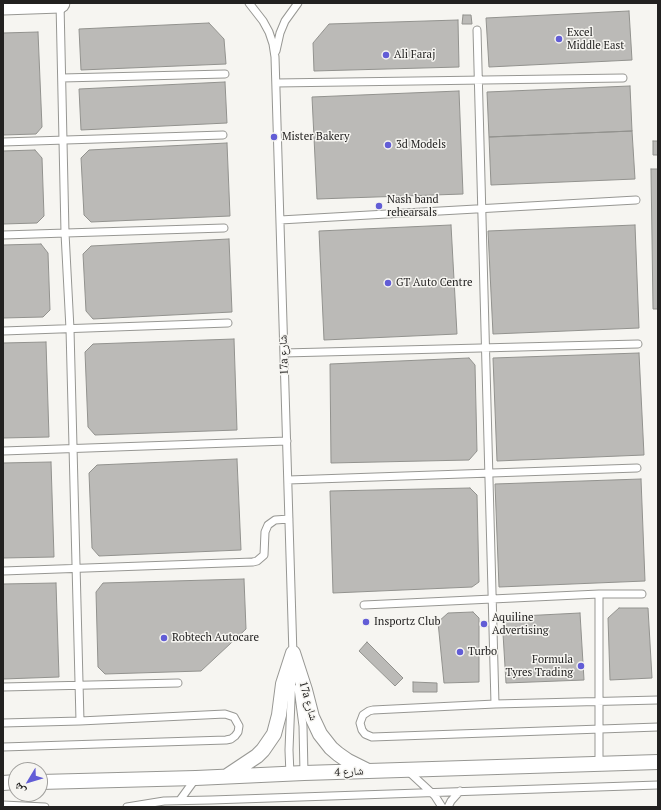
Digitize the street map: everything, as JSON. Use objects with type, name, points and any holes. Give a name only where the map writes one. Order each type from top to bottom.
[{"type":"main road","points":[[3,5],[60,3]]},
{"type":"street","name":"17a شارع","points":[[293,653],[312,717],[320,734],[338,754],[354,764],[370,771]]},
{"type":"street","name":"17a شارع","points":[[226,777],[257,756],[274,734],[280,715],[283,684],[293,653]]},
{"type":"street","name":"شارع 4","points":[[48,782],[658,762]]},
{"type":"lane","points":[[60,3],[65,233],[70,329],[80,721]]},
{"type":"lane","name":"17a شارع","points":[[250,3],[264,21],[273,44],[275,57],[293,653],[290,696],[289,750],[297,774]]},
{"type":"lane","name":"17a شارع","points":[[275,57],[280,33],[285,21],[298,3]]},
{"type":"lane","points":[[477,30],[495,704]]},
{"type":"lane","points":[[62,78],[225,74]]},
{"type":"lane","points":[[276,83],[623,78]]},
{"type":"lane","points":[[3,142],[223,135]]},
{"type":"lane","points":[[280,220],[636,200]]},
{"type":"lane","points":[[3,235],[224,228]]},
{"type":"lane","points":[[3,331],[228,323]]},
{"type":"lane","points":[[284,353],[638,344]]},
{"type":"lane","points":[[3,451],[287,442]]},
{"type":"lane","points":[[288,480],[636,468]]},
{"type":"lane","points":[[3,571],[253,562],[264,555],[265,532],[268,525],[275,520],[289,519]]},
{"type":"lane","points":[[599,594],[599,765]]},
{"type":"lane","points":[[364,605],[599,594],[642,594]]},
{"type":"lane","name":"17a شارع","points":[[293,653],[303,726],[297,774]]},
{"type":"lane","points":[[3,687],[178,682]]},
{"type":"lane","points":[[658,700],[495,704],[373,710],[366,712],[360,723],[362,730],[368,736],[372,737],[658,727]]},
{"type":"lane","points":[[3,723],[225,714],[234,717],[239,726],[238,732],[235,736],[226,740],[3,747]]},
{"type":"lane","points":[[406,770],[430,792],[442,807]]},
{"type":"lane","points":[[180,800],[196,778]]},
{"type":"lane","points":[[126,807],[180,800],[211,804],[430,792],[658,785]]},
{"type":"lane","points":[[448,807],[451,800],[460,791]]},
{"type":"lane","points":[[3,805],[45,807]]},
{"type":"building","name":"Excel Middle East","points":[[629,11],[632,60],[489,67],[486,18]]},
{"type":"building","points":[[463,15],[471,15],[472,24],[462,24]]},
{"type":"building","name":"Ali Faraj","points":[[458,20],[459,67],[314,71],[313,43],[329,24]]},
{"type":"building","points":[[209,23],[224,39],[226,64],[81,70],[79,29]]},
{"type":"building","points":[[38,32],[42,127],[36,134],[3,135],[3,33]]},
{"type":"building","points":[[225,82],[227,123],[81,130],[79,89]]},
{"type":"building","points":[[630,86],[632,131],[489,137],[487,92]]},
{"type":"building","name":"3d Models","points":[[459,91],[463,194],[317,199],[312,97]]},
{"type":"building","points":[[632,131],[635,179],[491,185],[489,137]]},
{"type":"building","points":[[653,141],[658,141],[658,155],[653,155]]},
{"type":"building","points":[[227,143],[230,216],[91,222],[84,215],[81,158],[89,150]]},
{"type":"building","points":[[35,150],[42,158],[44,216],[37,223],[3,224],[3,151]]},
{"type":"building","points":[[651,169],[658,169],[658,309],[653,309]]},
{"type":"building","name":"GT Auto Centre","points":[[451,225],[457,334],[324,340],[319,231]]},
{"type":"building","points":[[635,225],[639,328],[493,334],[488,231]]},
{"type":"building","points":[[229,239],[232,312],[93,319],[86,311],[83,254],[91,246]]},
{"type":"building","points":[[41,244],[48,253],[50,310],[43,317],[3,318],[3,245]]},
{"type":"building","points":[[234,339],[237,430],[95,435],[88,427],[85,352],[93,344]]},
{"type":"building","points":[[46,342],[49,437],[3,438],[3,343]]},
{"type":"building","points":[[639,353],[644,455],[497,461],[493,358]]},
{"type":"building","points":[[469,358],[475,365],[477,451],[469,460],[331,463],[330,364]]},
{"type":"building","points":[[237,459],[241,550],[99,556],[92,548],[89,473],[97,465]]},
{"type":"building","points":[[51,462],[54,557],[3,558],[3,463]]},
{"type":"building","points":[[641,479],[645,581],[499,587],[495,484]]},
{"type":"building","points":[[470,488],[477,495],[479,582],[472,587],[333,593],[330,491]]},
{"type":"building","points":[[244,579],[246,629],[201,671],[105,674],[98,667],[96,592],[103,583]]},
{"type":"building","points":[[56,583],[59,677],[3,679],[3,584]]},
{"type":"building","points":[[619,608],[648,608],[652,678],[610,680],[608,618]]},
{"type":"building","name":"Turbo","points":[[473,612],[479,618],[479,682],[444,683],[438,622],[448,613]]},
{"type":"building","points":[[580,613],[584,680],[506,683],[502,617]]},
{"type":"building","points":[[367,642],[403,678],[395,686],[359,651]]},
{"type":"building","points":[[413,682],[437,683],[437,692],[413,692]]},
{"type":"place","name":"Excel Middle East","points":[[559,39]]},
{"type":"place","name":"Ali Faraj","points":[[386,55]]},
{"type":"place","name":"Mister Bakery","points":[[274,137]]},
{"type":"place","name":"3d Models","points":[[388,145]]},
{"type":"place","name":"Nash band rehearsals","points":[[379,206]]},
{"type":"place","name":"GT Auto Centre","points":[[388,283]]},
{"type":"place","name":"Insportz Club","points":[[366,622]]},
{"type":"place","name":"Aquiline Advertising","points":[[484,624]]},
{"type":"place","name":"Robtech Autocare","points":[[164,638]]},
{"type":"place","name":"Turbo","points":[[460,652]]},
{"type":"place","name":"Formula Tyres Trading","points":[[581,666]]}]
